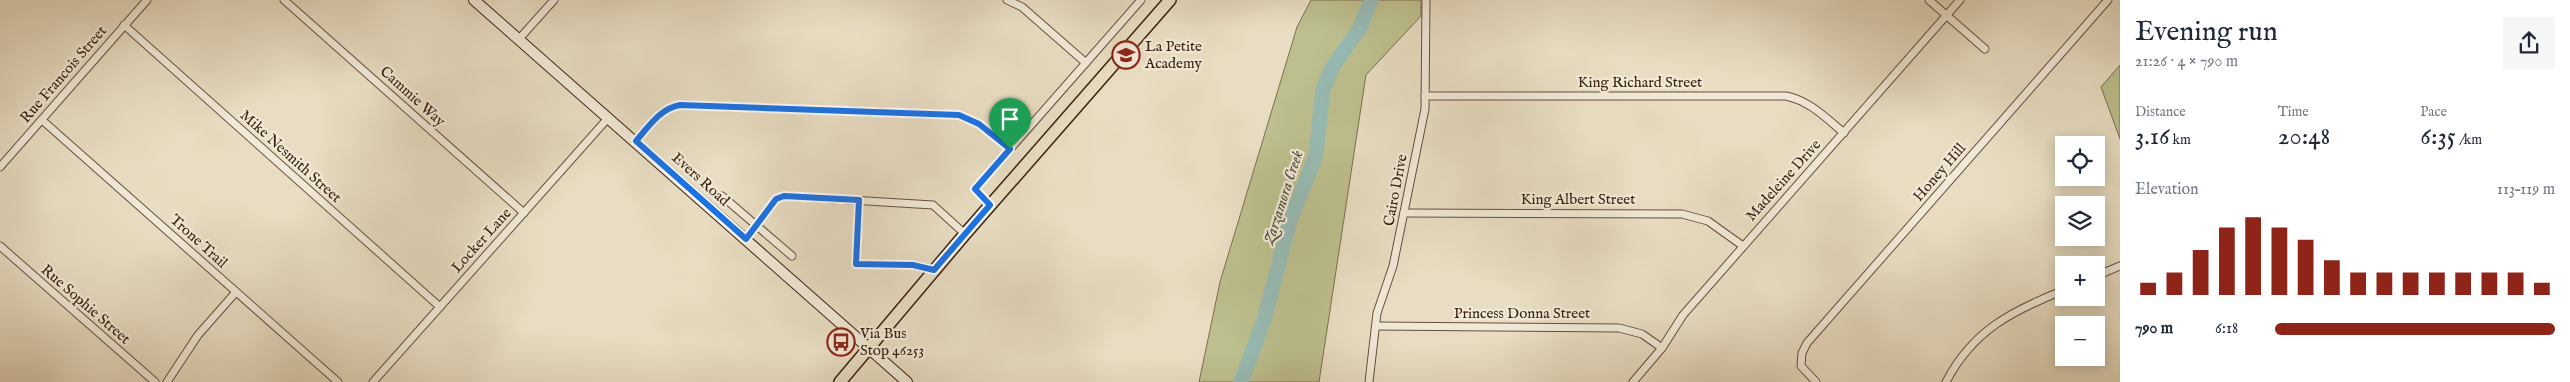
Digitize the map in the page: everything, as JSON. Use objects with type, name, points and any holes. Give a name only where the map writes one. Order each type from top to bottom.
[{"type":"main road","name":"Evers Road","points":[[474,0],[609,117],[907,382]]},
{"type":"main road","points":[[840,382],[990,205],[1170,0]]},
{"type":"street","name":"Rue Francois Street","points":[[0,167],[147,0]]},
{"type":"street","name":"Cammie Way","points":[[284,0],[524,213]]},
{"type":"street","points":[[519,39],[554,0]]},
{"type":"street","points":[[1007,0],[1022,7],[1086,63]]},
{"type":"street","points":[[990,205],[975,189],[1141,0]]},
{"type":"street","name":"Cairo Drive","points":[[1369,382],[1380,299],[1390,274],[1425,109],[1426,0]]},
{"type":"street","points":[[1929,0],[1985,49]]},
{"type":"street","name":"Madeleine Drive","points":[[1633,382],[1662,348],[1683,315],[1960,0]]},
{"type":"street","name":"Honey Hill","points":[[1816,382],[1801,366],[1800,360],[1807,343],[2108,0]]},
{"type":"street","name":"Mike Nesmith Street","points":[[124,25],[440,307]]},
{"type":"street","name":"King Richard Street","points":[[1425,96],[1786,96],[1799,99],[1812,106],[1844,132]]},
{"type":"street","points":[[636,141],[660,114],[672,106],[680,105],[959,115],[979,124],[1010,149]]},
{"type":"street","name":"Locker Lane","points":[[373,382],[609,117]]},
{"type":"street","name":"Trone Trail","points":[[42,120],[338,382]]},
{"type":"street","points":[[722,196],[792,256]]},
{"type":"street","points":[[746,239],[776,199],[784,196],[933,205],[965,234]]},
{"type":"street","points":[[859,200],[856,264],[913,265],[934,270]]},
{"type":"street","name":"King Albert Street","points":[[1404,212],[1682,214],[1708,221],[1743,246]]},
{"type":"street","name":"Rue Sophie Street","points":[[0,246],[154,382]]},
{"type":"street","points":[[2105,272],[2120,266]]},
{"type":"street","points":[[167,382],[198,335],[236,292]]},
{"type":"street","points":[[1946,382],[1965,351],[1986,330],[2012,312],[2055,294]]},
{"type":"street","name":"Princess Donna Street","points":[[1376,326],[1619,328],[1642,334],[1662,348]]},
{"type":"green space","points":[[1311,0],[1421,0],[1421,16],[1366,75],[1319,382],[1199,382],[1220,282],[1297,27]]},
{"type":"green space","points":[[2120,65],[2120,139],[2101,87]]},
{"type":"waterway","name":"Zarzamora Creek","points":[[1241,382],[1264,320],[1290,221],[1316,155],[1323,89],[1333,66],[1360,28],[1371,0]]},
{"type":"place","name":"La Petite Academy","points":[[1126,55]]},
{"type":"place","name":"Via Bus Stop 46253","points":[[841,342]]},
{"type":"route","points":[[680,105],[959,115],[979,124],[1010,149],[975,189],[990,205],[934,270],[913,265],[856,264],[859,200],[784,196],[776,199],[746,239],[636,141],[660,114],[672,106],[680,105]]}]
